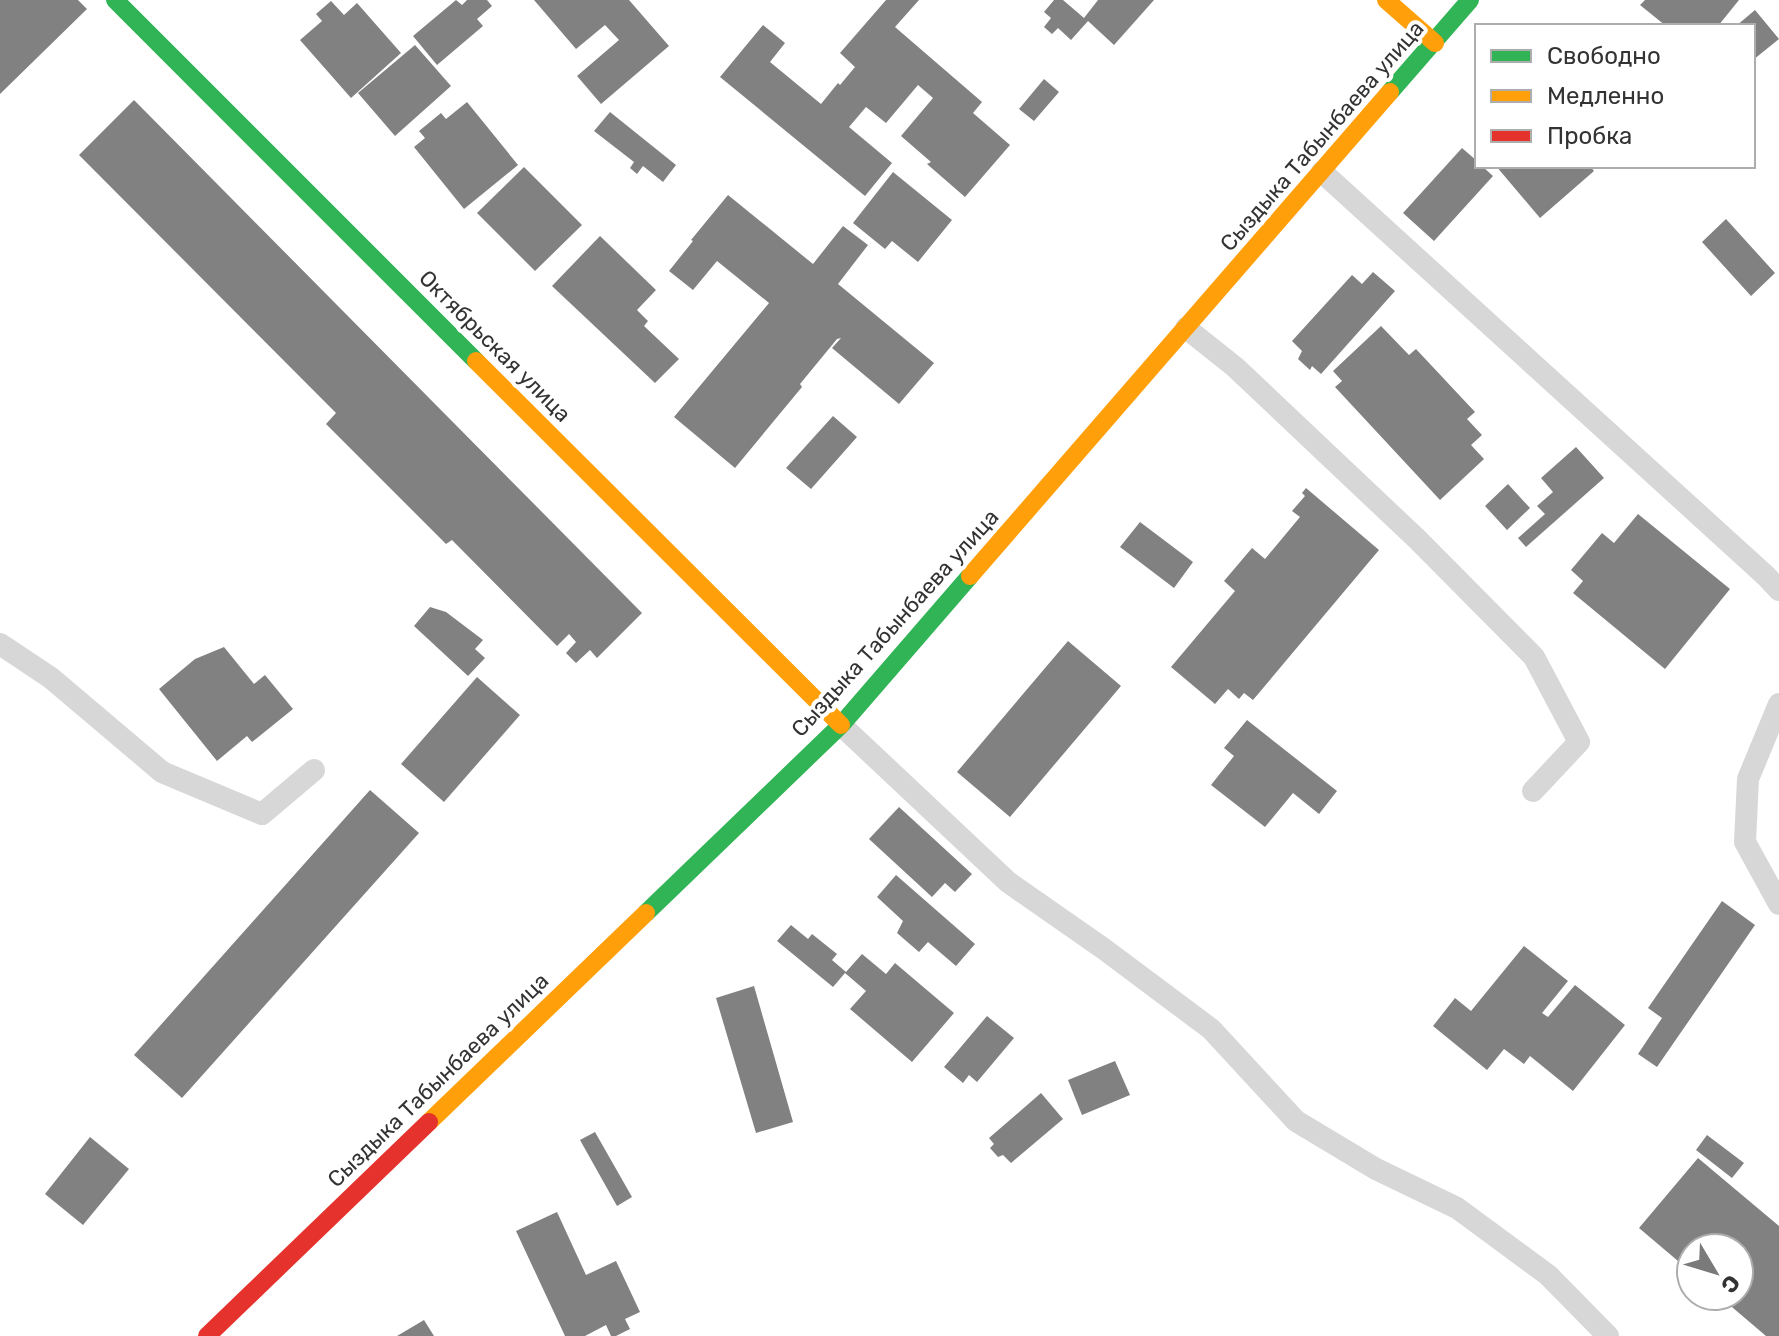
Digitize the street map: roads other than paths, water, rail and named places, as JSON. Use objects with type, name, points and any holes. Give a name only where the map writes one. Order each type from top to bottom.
[{"type":"street","name":"Октябрьская улица","points":[[115,0],[841,725]]},
{"type":"street","points":[[1386,0],[1435,43]]},
{"type":"street","name":"Сыздыка Табынбаева улица","points":[[207,1336],[841,725],[1470,0]]},
{"type":"lane","points":[[1322,172],[1779,590]]},
{"type":"lane","points":[[1186,328],[1235,367],[1417,539],[1534,657],[1579,742],[1533,791]]},
{"type":"lane","points":[[0,644],[51,678],[162,772],[262,814],[314,770]]},
{"type":"lane","points":[[1779,704],[1748,779],[1745,842],[1779,904]]},
{"type":"lane","points":[[841,725],[1008,882],[1211,1029],[1296,1121],[1376,1169],[1457,1208],[1548,1275],[1608,1336]]}]
